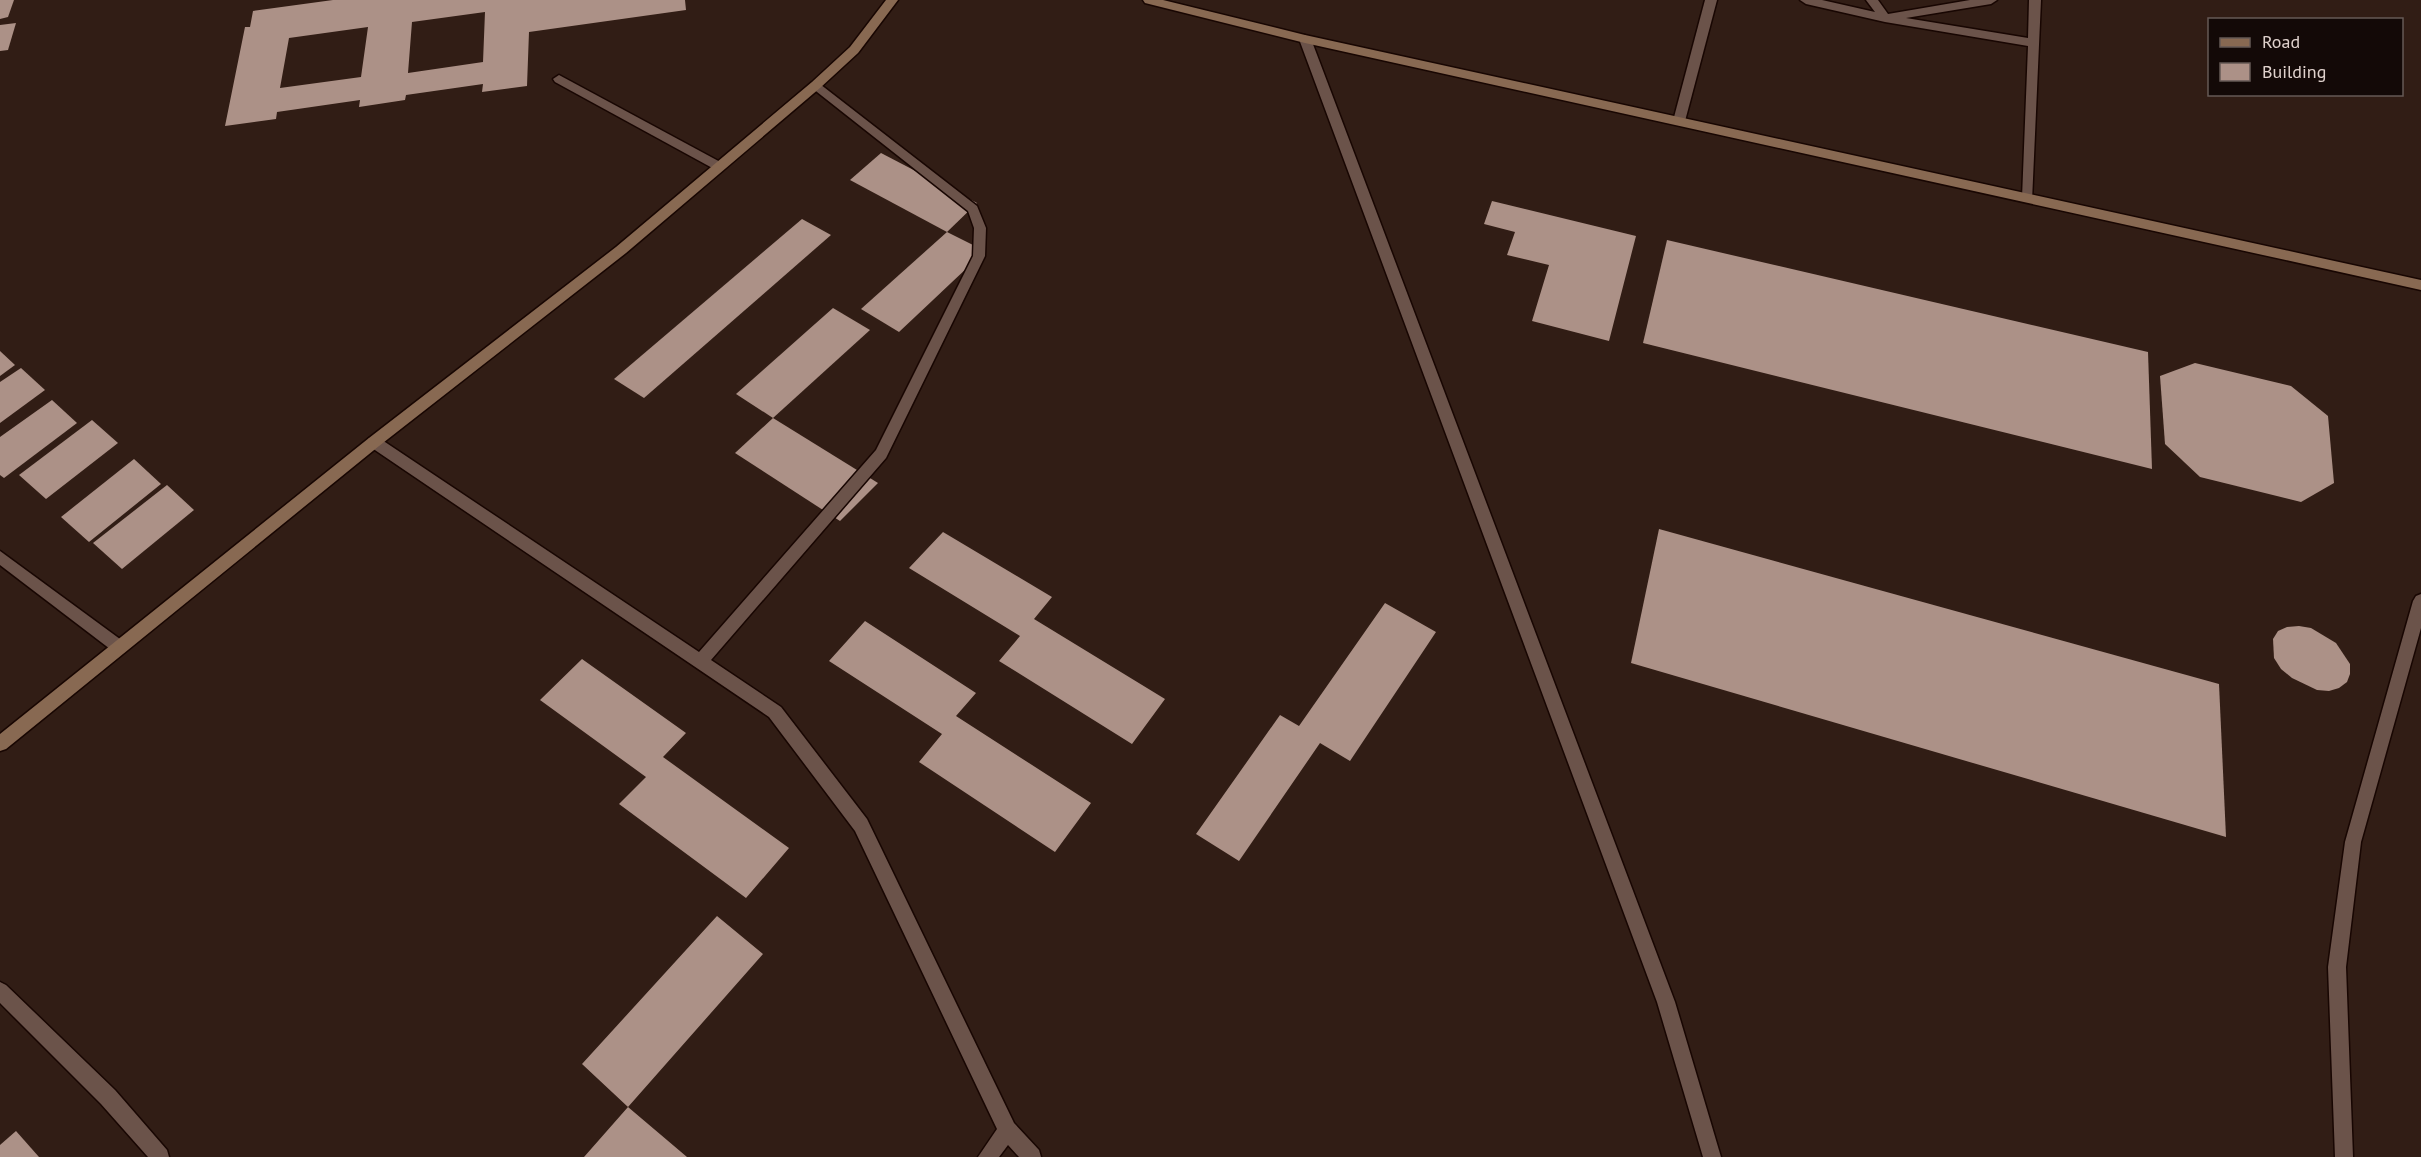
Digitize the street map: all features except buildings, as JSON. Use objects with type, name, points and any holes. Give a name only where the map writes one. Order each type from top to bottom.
[{"type":"street","points":[[0,744],[374,442],[621,250],[816,86],[854,50],[892,0]]},
{"type":"street","points":[[1149,0],[1305,39],[2421,285]]},
{"type":"street","points":[[1679,121],[1711,0]]},
{"type":"street","points":[[1806,0],[1885,18],[2033,43]]},
{"type":"street","points":[[1872,0],[1885,18]]},
{"type":"street","points":[[1885,18],[1991,0]]},
{"type":"street","points":[[2028,198],[2035,0]]},
{"type":"street","points":[[1305,39],[1666,1002],[1712,1157]]},
{"type":"street","points":[[559,80],[720,167]]},
{"type":"street","points":[[701,662],[881,454],[979,256],[980,228],[973,209],[816,86]]},
{"type":"street","points":[[374,442],[775,712],[861,825],[1007,1130],[1032,1157]]},
{"type":"street","points":[[0,557],[118,647]]},
{"type":"street","points":[[2344,1157],[2337,967],[2353,842],[2421,601]]},
{"type":"street","points":[[0,991],[108,1097],[160,1157]]},
{"type":"street","points":[[987,1157],[1007,1130]]}]
